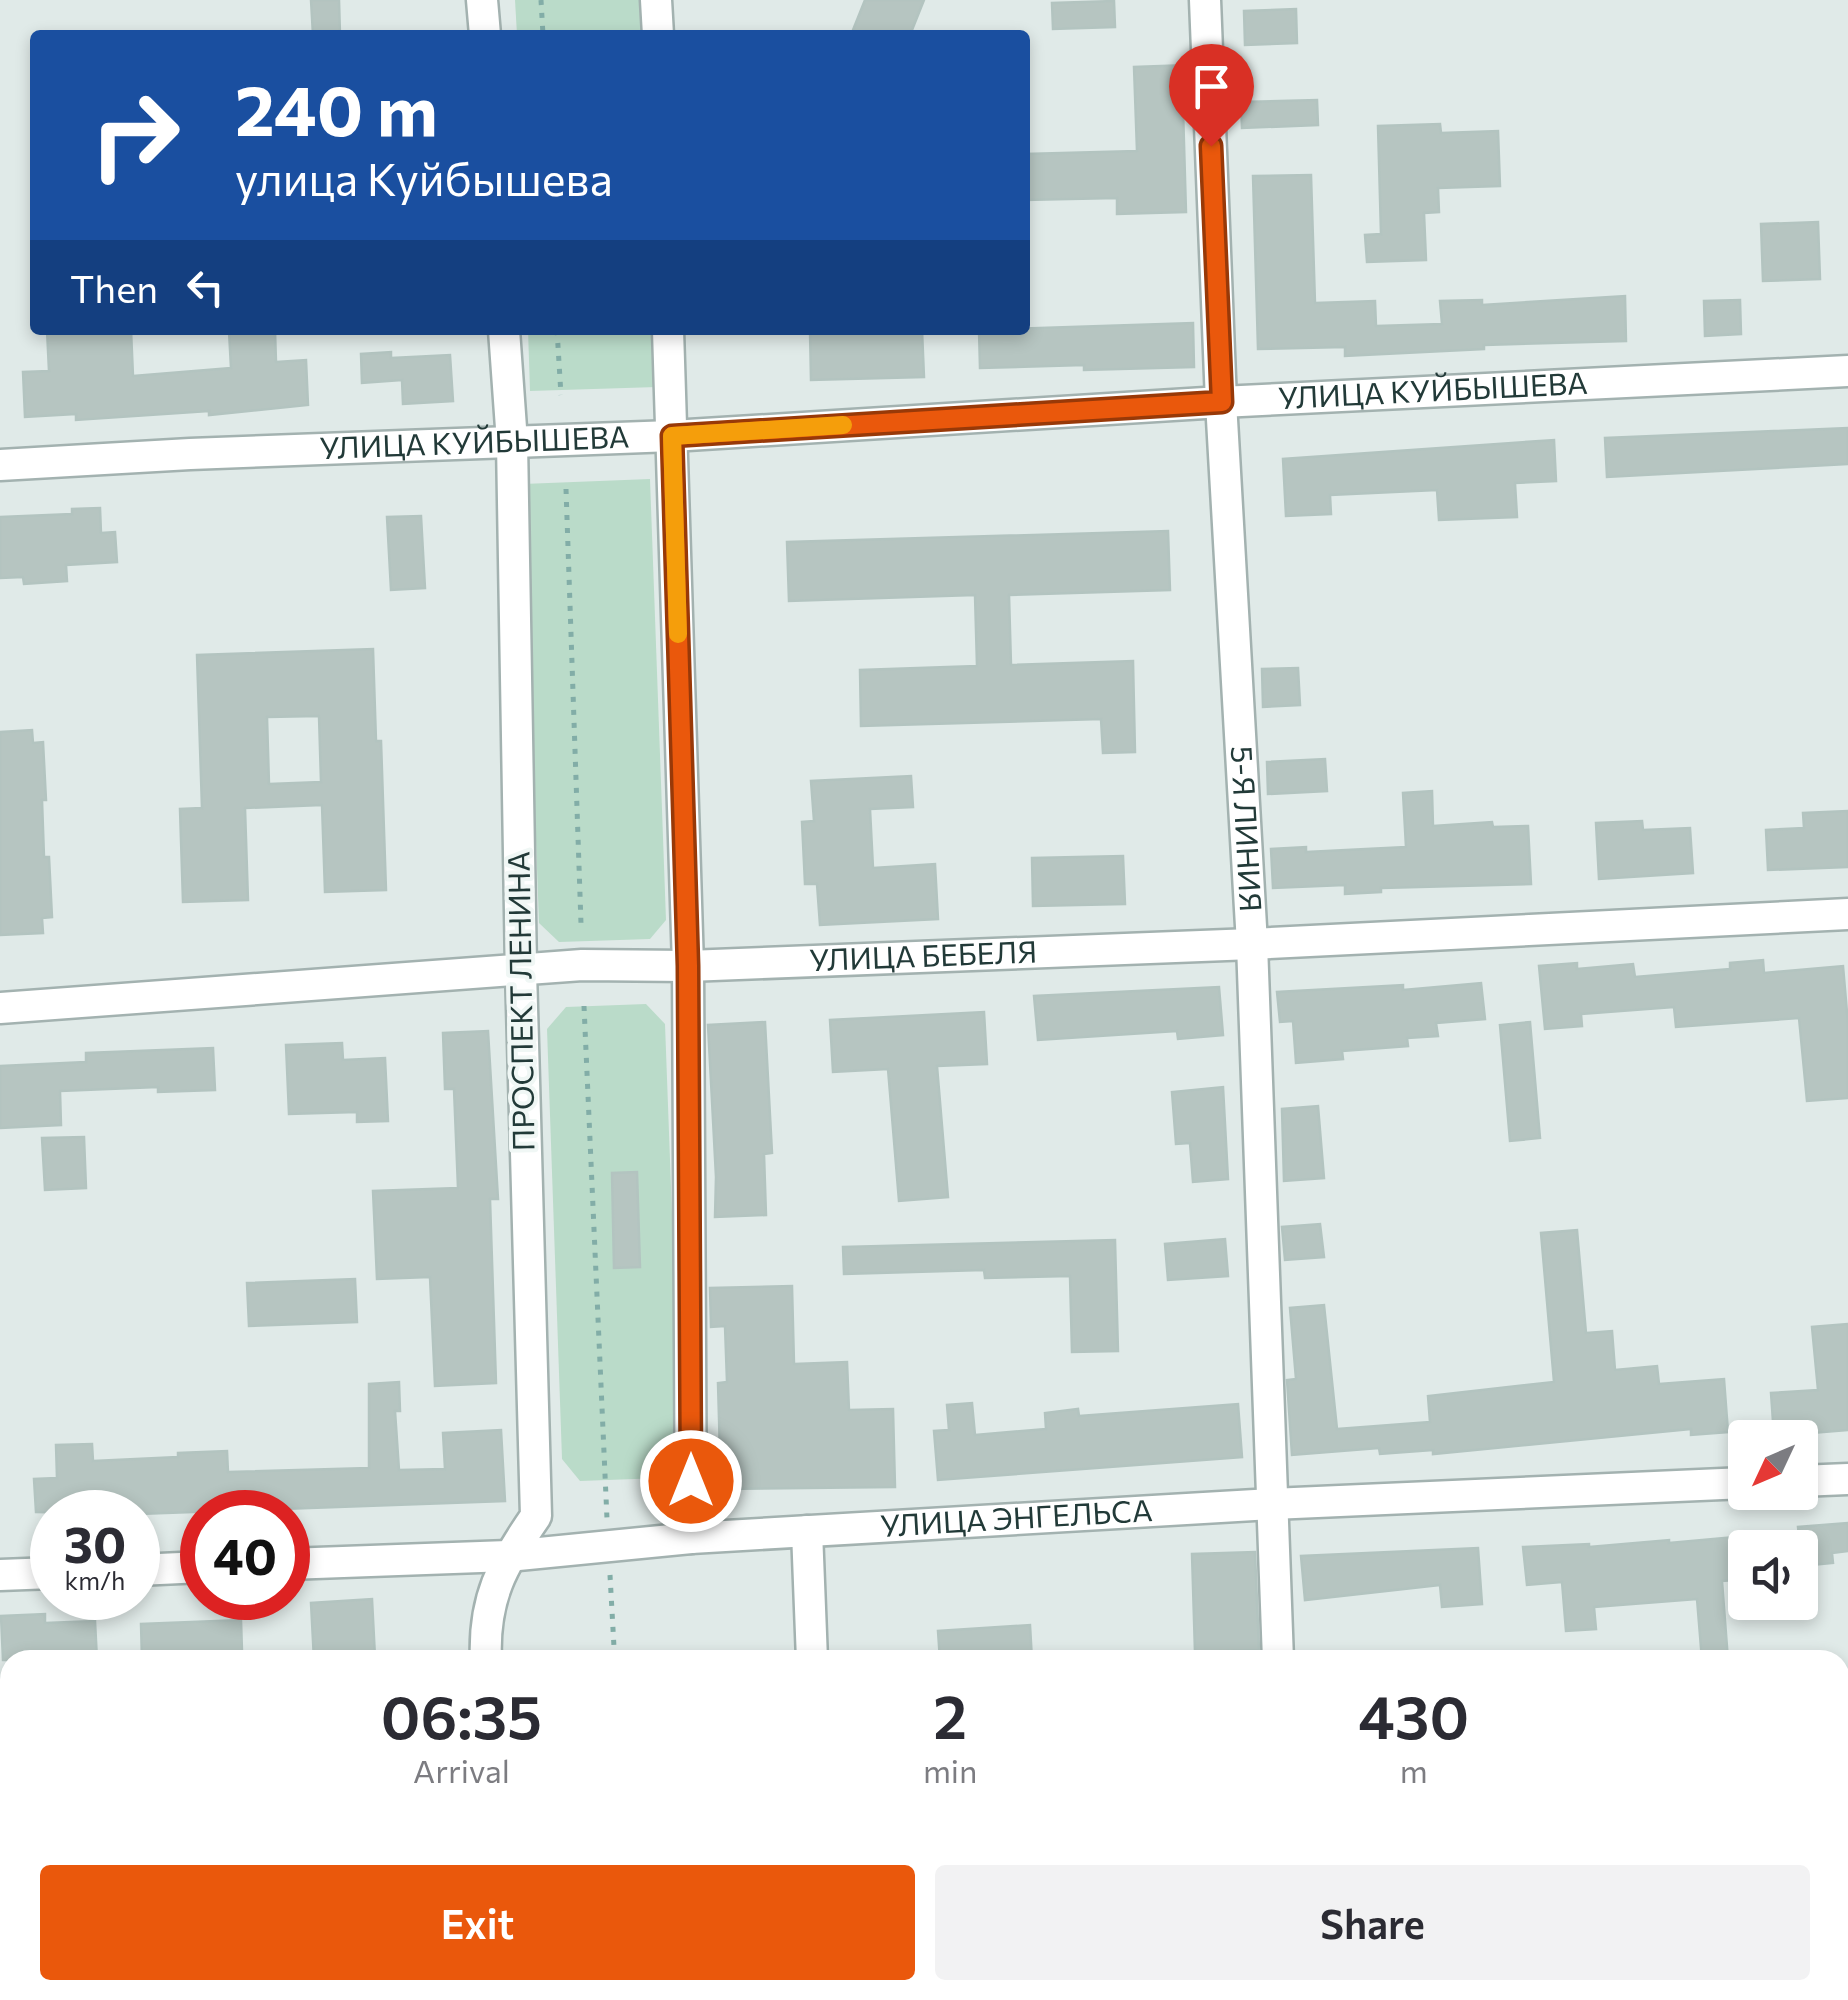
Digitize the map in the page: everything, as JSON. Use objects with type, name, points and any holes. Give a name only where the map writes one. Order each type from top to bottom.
[{"type":"street","points":[[482,0],[484,30]]},
{"type":"street","points":[[656,0],[658,30]]},
{"type":"street","name":"5-Я ЛИНИЯ","points":[[1205,0],[1222,402],[1252,944],[1278,1650]]},
{"type":"street","name":"ПРОСПЕКТ ЛЕНИНА","points":[[485,1650],[484,1622],[508,1556],[536,1516],[520,971],[512,442],[504,335]]},
{"type":"street","points":[[668,335],[688,966],[691,1538]]},
{"type":"street","name":"УЛИЦА КУЙБЫШЕВА","points":[[0,465],[672,436],[1222,402],[1848,371]]},
{"type":"street","name":"УЛИЦА БЕБЕЛЯ","points":[[0,1008],[582,965],[688,966],[1252,944],[1848,914]]},
{"type":"street","points":[[1818,1480],[1848,1478]]},
{"type":"street","name":"УЛИЦА ЭНГЕЛЬСА","points":[[310,1563],[508,1556],[691,1538],[1272,1504],[1728,1484]]},
{"type":"street","points":[[807,1532],[812,1650]]},
{"type":"street","points":[[0,1575],[30,1574]]},
{"type":"path","points":[[541,0],[544,30]]},
{"type":"path","points":[[557,335],[561,395]]},
{"type":"path","points":[[566,489],[581,924]]},
{"type":"path","points":[[584,1006],[614,1647]]},
{"type":"green space","points":[[515,0],[642,0],[643,30],[517,30]]},
{"type":"green space","points":[[528,335],[654,335],[657,387],[530,391]]},
{"type":"green space","points":[[650,479],[666,920],[650,939],[559,942],[539,923],[523,484]]},
{"type":"green space","points":[[646,1004],[665,1024],[681,1458],[662,1478],[580,1481],[562,1459],[547,1029],[566,1007]]},
{"type":"building","points":[[311,0],[339,0],[340,30],[313,30]]},
{"type":"building","points":[[865,0],[924,0],[912,30],[853,30]]},
{"type":"building","points":[[1114,1],[1115,27],[1053,29],[1052,3]]},
{"type":"building","points":[[1296,9],[1297,43],[1245,45],[1244,11]]},
{"type":"building","points":[[1188,65],[1190,109],[1183,109],[1186,212],[1117,214],[1117,198],[1030,200],[1030,154],[1137,151],[1134,67]]},
{"type":"building","points":[[1317,100],[1318,125],[1242,128],[1241,102]]},
{"type":"building","points":[[1440,124],[1441,133],[1498,131],[1500,186],[1438,188],[1439,212],[1424,213],[1426,260],[1367,262],[1365,235],[1381,234],[1378,126]]},
{"type":"building","points":[[1311,175],[1315,303],[1375,301],[1376,326],[1442,324],[1440,301],[1482,300],[1482,305],[1625,296],[1626,341],[1484,345],[1484,349],[1345,356],[1345,347],[1258,349],[1253,176]]},
{"type":"building","points":[[1818,222],[1820,279],[1763,281],[1761,224]]},
{"type":"building","points":[[1740,300],[1741,334],[1705,336],[1704,301]]},
{"type":"building","points":[[1193,323],[1194,367],[980,368],[979,335],[1030,335],[1030,328]]},
{"type":"building","points":[[47,335],[131,335],[133,376],[231,368],[229,335],[275,335],[276,362],[306,360],[308,405],[209,415],[209,411],[76,420],[76,414],[25,417],[23,372],[49,371]]},
{"type":"building","points":[[810,335],[922,335],[924,377],[811,380]]},
{"type":"building","points":[[391,352],[391,358],[450,355],[453,401],[403,404],[402,380],[362,383],[361,354]]},
{"type":"building","points":[[1848,428],[1848,464],[1607,477],[1605,438]]},
{"type":"building","points":[[1554,440],[1556,481],[1515,483],[1517,517],[1439,520],[1437,490],[1330,495],[1331,514],[1286,516],[1283,459]]},
{"type":"building","points":[[100,508],[101,533],[115,532],[117,562],[66,565],[67,581],[24,584],[23,577],[0,578],[0,517],[72,514],[72,509]]},
{"type":"building","points":[[421,516],[425,588],[391,590],[387,517]]},
{"type":"building","points":[[1168,531],[1170,590],[1009,595],[1011,665],[1133,661],[1135,752],[1103,753],[1101,719],[861,726],[860,670],[977,666],[975,595],[789,601],[787,542]]},
{"type":"building","points":[[373,649],[376,741],[381,741],[386,890],[325,892],[322,805],[245,808],[248,900],[183,902],[180,809],[202,808],[197,655]],"holes":[[[319,716],[321,782],[269,784],[267,717]]]},
{"type":"building","points":[[1298,668],[1300,705],[1263,707],[1262,669]]},
{"type":"building","points":[[32,730],[33,743],[43,742],[44,857],[49,857],[52,917],[42,918],[43,933],[0,935],[0,732]]},
{"type":"building","points":[[1325,759],[1327,791],[1268,794],[1267,762]]},
{"type":"building","points":[[911,776],[913,807],[870,809],[873,868],[935,864],[938,919],[820,925],[817,884],[805,884],[802,822],[814,821],[811,781]]},
{"type":"building","points":[[1432,791],[1433,826],[1492,822],[1493,827],[1528,826],[1531,884],[1381,888],[1381,892],[1345,894],[1345,885],[1273,888],[1271,849],[1306,847],[1306,852],[1406,847],[1403,793]]},
{"type":"building","points":[[1848,811],[1848,867],[1768,870],[1766,830],[1804,828],[1803,813]]},
{"type":"building","points":[[1642,821],[1643,830],[1690,828],[1693,873],[1599,879],[1596,823]]},
{"type":"building","points":[[1123,856],[1125,904],[1033,906],[1032,858]]},
{"type":"building","points":[[1763,960],[1764,973],[1843,966],[1848,1098],[1807,1101],[1799,1018],[1676,1027],[1674,1007],[1581,1014],[1582,1026],[1545,1029],[1539,966],[1577,963],[1577,969],[1633,964],[1635,977],[1730,969],[1730,963]]},
{"type":"building","points":[[1481,983],[1485,1019],[1436,1023],[1438,1036],[1407,1038],[1408,1046],[1342,1051],[1343,1059],[1296,1063],[1293,1021],[1280,1022],[1277,992],[1403,985],[1403,990]]},
{"type":"building","points":[[1219,987],[1223,1035],[1178,1039],[1177,1031],[1038,1040],[1034,996]]},
{"type":"building","points":[[984,1012],[987,1064],[937,1066],[948,1197],[899,1201],[888,1069],[833,1072],[830,1020]]},
{"type":"building","points":[[765,1022],[772,1153],[764,1154],[766,1215],[715,1217],[708,1025]]},
{"type":"building","points":[[1530,1022],[1540,1138],[1510,1141],[1500,1025]]},
{"type":"building","points":[[488,1031],[498,1199],[490,1199],[496,1383],[435,1386],[430,1277],[377,1279],[373,1191],[458,1188],[454,1089],[445,1089],[443,1033]]},
{"type":"building","points":[[342,1043],[343,1060],[385,1058],[388,1121],[357,1122],[357,1112],[289,1114],[286,1045]]},
{"type":"building","points":[[213,1048],[215,1090],[158,1092],[158,1087],[60,1091],[61,1125],[0,1128],[0,1066],[86,1062],[86,1053]]},
{"type":"building","points":[[1223,1087],[1228,1179],[1193,1182],[1190,1143],[1176,1144],[1172,1092]]},
{"type":"building","points":[[1318,1106],[1324,1178],[1284,1181],[1282,1109]]},
{"type":"building","points":[[84,1137],[86,1188],[45,1190],[42,1138]]},
{"type":"building","points":[[637,1172],[640,1267],[614,1268],[612,1173]]},
{"type":"building","points":[[1320,1224],[1324,1257],[1285,1260],[1282,1227]]},
{"type":"building","points":[[1577,1230],[1586,1333],[1612,1331],[1615,1370],[1657,1366],[1659,1384],[1724,1379],[1728,1432],[1691,1435],[1691,1429],[1433,1454],[1433,1450],[1380,1454],[1379,1448],[1292,1455],[1287,1380],[1296,1379],[1290,1308],[1324,1305],[1337,1429],[1430,1422],[1428,1396],[1554,1382],[1541,1233]]},
{"type":"building","points":[[1225,1239],[1228,1276],[1168,1280],[1165,1244]]},
{"type":"building","points":[[1115,1240],[1118,1351],[1072,1352],[1070,1276],[985,1278],[984,1270],[844,1274],[843,1247]]},
{"type":"building","points":[[355,1279],[357,1322],[249,1326],[247,1283]]},
{"type":"building","points":[[792,1286],[794,1364],[847,1362],[849,1410],[893,1409],[895,1487],[721,1489],[718,1383],[727,1382],[725,1326],[711,1327],[710,1288]]},
{"type":"building","points":[[1848,1324],[1848,1430],[1818,1432],[1818,1420],[1773,1420],[1771,1393],[1818,1390],[1812,1327]]},
{"type":"building","points":[[399,1382],[400,1411],[395,1411],[399,1470],[445,1469],[443,1433],[501,1430],[505,1501],[310,1508],[310,1490],[180,1490],[180,1513],[160,1513],[160,1490],[35,1490],[34,1479],[57,1478],[56,1445],[92,1444],[93,1461],[227,1451],[228,1472],[369,1468],[369,1384]]},
{"type":"building","points":[[972,1403],[975,1435],[1046,1429],[1045,1413],[1078,1409],[1079,1416],[1238,1404],[1242,1457],[938,1480],[934,1431],[949,1430],[947,1405]]},
{"type":"building","points":[[1848,1523],[1848,1551],[1832,1553],[1833,1563],[1818,1564],[1818,1530],[1798,1527]]},
{"type":"building","points":[[1728,1538],[1728,1580],[1722,1581],[1727,1650],[1701,1650],[1697,1599],[1594,1607],[1596,1629],[1566,1631],[1562,1582],[1527,1585],[1523,1547],[1589,1547]]},
{"type":"building","points":[[1478,1548],[1482,1604],[1442,1607],[1440,1585],[1305,1600],[1301,1556]]},
{"type":"building","points":[[1255,1552],[1259,1650],[1195,1650],[1192,1554]]},
{"type":"building","points":[[372,1599],[375,1650],[313,1650],[311,1603]]},
{"type":"building","points":[[30,1615],[30,1620],[45,1623],[95,1621],[96,1650],[3,1650],[1,1616]]},
{"type":"building","points":[[241,1620],[242,1650],[142,1650],[141,1624]]},
{"type":"building","points":[[1030,1625],[1031,1650],[939,1650],[938,1631]]},
{"type":"slow traffic","points":[[678,634],[672,436],[843,425]]},
{"type":"route","points":[[691,1481],[688,966],[672,436],[1222,402],[1211,146]]}]
